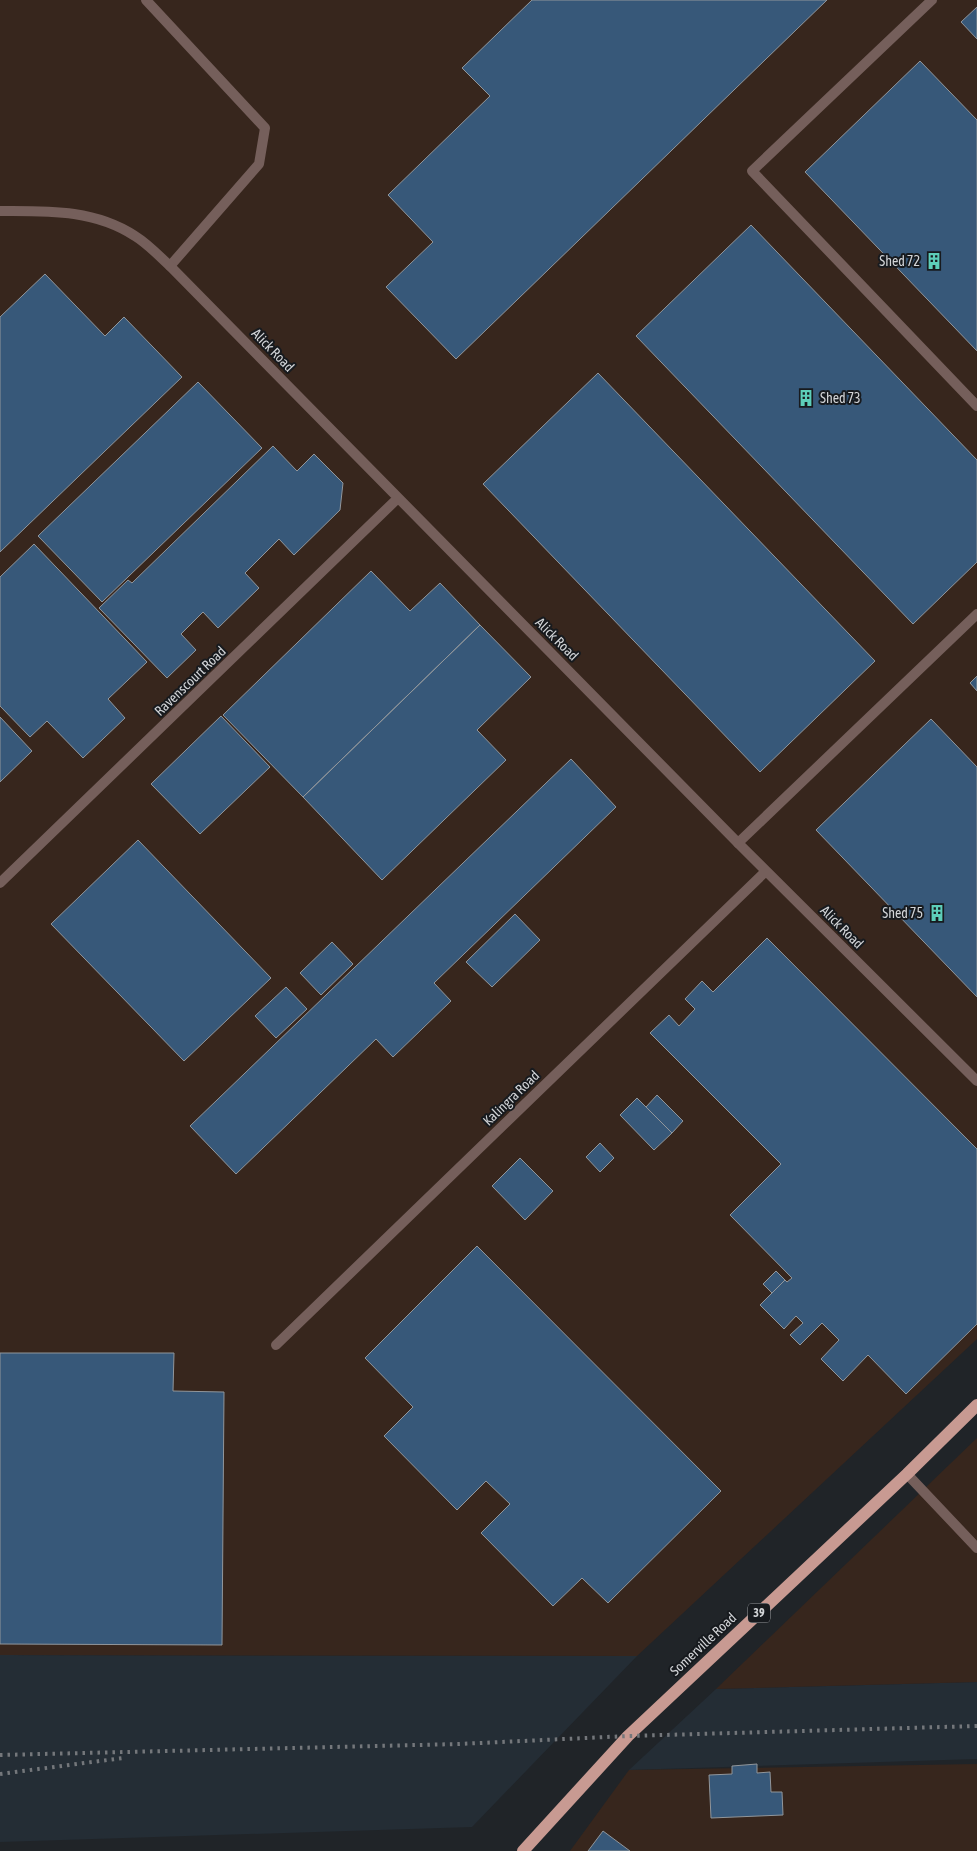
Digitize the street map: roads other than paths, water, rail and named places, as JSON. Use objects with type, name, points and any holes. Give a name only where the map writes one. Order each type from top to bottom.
[{"type":"main road","name":"Somerville Road","points":[[523,1851],[628,1736],[977,1405]]},
{"type":"street","points":[[146,0],[265,128],[258,164],[170,266]]},
{"type":"street","points":[[932,0],[752,171],[977,406]]},
{"type":"street","name":"Alick Road","points":[[0,211],[77,213],[113,223],[136,236],[170,266],[738,843],[977,1081]]},
{"type":"street","name":"Ravenscourt Road","points":[[0,883],[398,498]]},
{"type":"street","points":[[738,843],[977,614]]},
{"type":"street","name":"Kalingra Road","points":[[276,1345],[766,871]]},
{"type":"street","points":[[906,1474],[977,1548]]},
{"type":"railway","points":[[0,1755],[459,1744],[628,1736],[977,1726]]},
{"type":"railway","points":[[0,1774],[123,1758]]},
{"type":"place","name":"Shed 72","points":[[934,261]]},
{"type":"place","name":"Shed 73","points":[[806,398]]},
{"type":"place","name":"Shed 75","points":[[937,913]]}]
